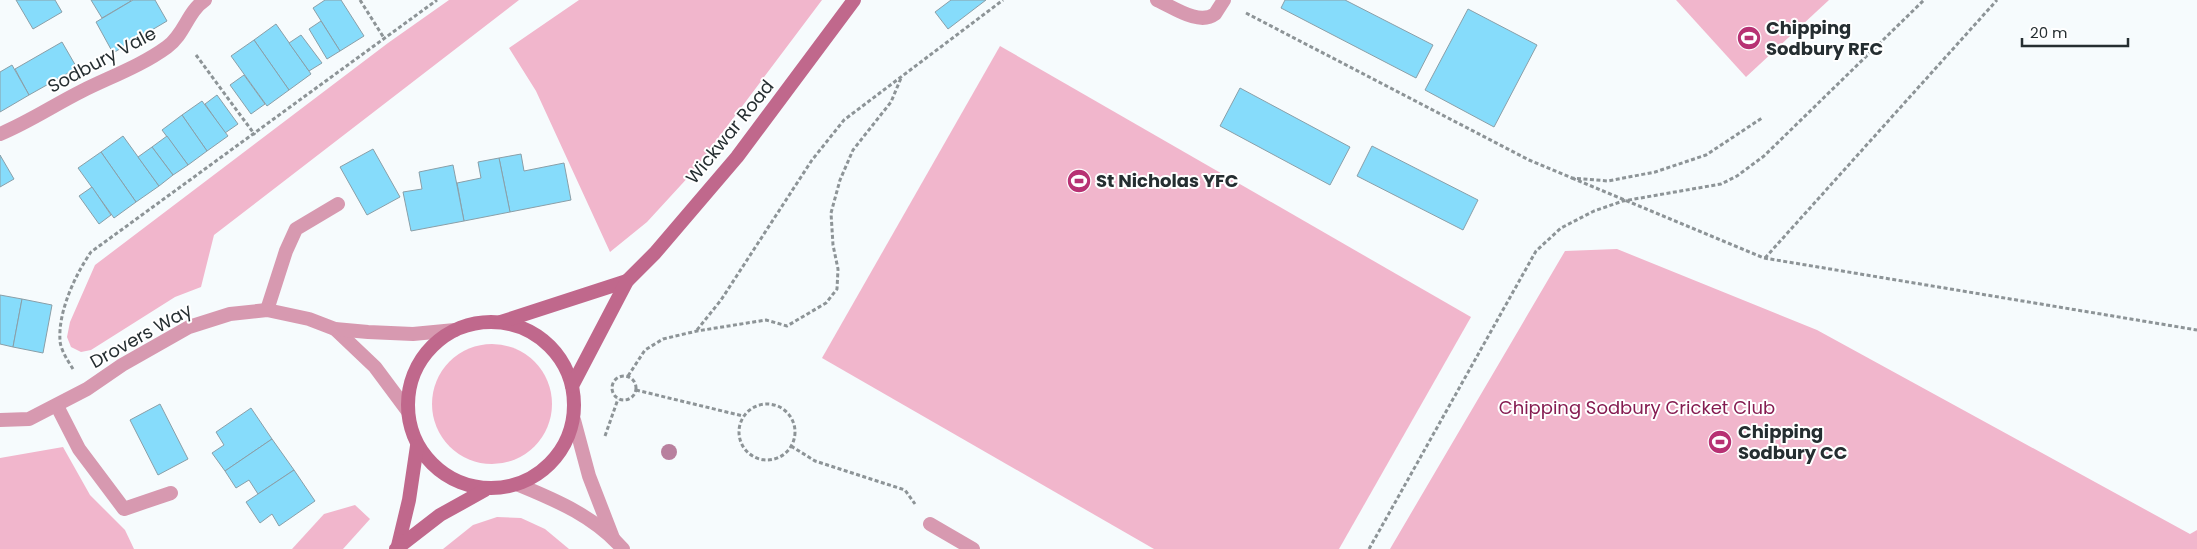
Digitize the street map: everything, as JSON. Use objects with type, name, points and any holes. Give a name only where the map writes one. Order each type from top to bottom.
[{"type":"main road","name":"Wickwar Road","points":[[572,386],[627,280],[655,253],[737,157],[854,0]]},
{"type":"main road","name":"Wickwar Road","points":[[501,322],[627,280]]},
{"type":"main road","name":"Wickwar Road","points":[[397,548],[409,500],[417,446],[407,410],[409,385],[420,360],[433,345],[455,330],[481,322],[501,322],[527,330],[549,345],[566,368],[572,386],[574,420],[572,428],[554,461],[537,476],[519,485],[485,490],[477,489],[442,474],[417,446]]},
{"type":"main road","name":"Wickwar Road","points":[[397,548],[440,515],[485,490]]},
{"type":"street","name":"Sodbury Vale","points":[[0,134],[23,124],[81,91],[123,73],[168,47],[181,34],[191,14],[205,0]]},
{"type":"street","points":[[1158,0],[1193,17],[1208,17],[1215,14],[1223,1]]},
{"type":"street","points":[[267,310],[286,251],[296,229],[338,204]]},
{"type":"street","name":"Drovers Way","points":[[0,420],[29,419],[57,406],[122,365],[189,327],[230,314],[267,310],[309,319],[335,329],[390,334],[455,330]]},
{"type":"street","name":"Drovers Way","points":[[335,329],[375,368],[407,410]]},
{"type":"street","points":[[57,406],[79,449],[124,509],[171,493]]},
{"type":"street","points":[[574,420],[589,476],[614,538]]},
{"type":"street","points":[[519,485],[561,502],[587,517],[614,538],[623,549]]},
{"type":"street","points":[[930,524],[955,545],[973,549]]},
{"type":"path","points":[[360,0],[384,38]]},
{"type":"path","points":[[86,389],[68,363],[60,341],[65,304],[81,267],[91,252],[255,135],[437,0]]},
{"type":"path","points":[[697,331],[721,300],[812,160],[844,120],[1003,0]]},
{"type":"path","points":[[1369,549],[1536,251],[1561,228],[1594,211],[1624,201],[1687,192],[1721,184],[1738,176],[1764,156],[1924,0]]},
{"type":"path","points":[[1764,258],[1997,0]]},
{"type":"path","points":[[1223,1],[1529,160],[1764,258],[2197,330]]},
{"type":"path","points":[[181,34],[255,135]]},
{"type":"path","points":[[628,376],[645,350],[663,339],[697,331],[766,320],[787,326],[826,303],[837,289],[838,269],[833,245],[831,213],[840,180],[853,150],[891,102],[901,78]]},
{"type":"path","points":[[1572,178],[1608,181],[1655,172],[1706,155],[1762,118]]},
{"type":"path","points":[[620,376],[628,376],[634,381],[636,390],[630,398],[618,399],[612,391],[614,381],[620,376]]},
{"type":"path","points":[[636,390],[743,416]]},
{"type":"path","points":[[604,438],[618,399]]},
{"type":"path","points":[[768,403],[777,406],[785,411],[795,427],[791,446],[778,458],[769,460],[752,456],[745,450],[741,442],[739,424],[743,416],[758,404],[768,403]]},
{"type":"path","points":[[791,446],[815,461],[905,490],[930,524]]},
{"type":"green space","points":[[449,0],[519,0],[214,235],[201,287],[175,297],[91,350],[81,352],[71,347],[67,337],[70,322],[95,265],[388,43]]},
{"type":"green space","points":[[579,0],[822,0],[692,173],[647,222],[610,252],[536,91],[509,48]]},
{"type":"green space","name":"Chipping Sodbury RFC","points":[[1676,0],[1829,0],[1746,77]]},
{"type":"green space","name":"St Nicholas YFC","points":[[1000,46],[1471,317],[1339,549],[1154,549],[822,358]]},
{"type":"green space","name":"Chipping Sodbury Cricket Club","points":[[1617,249],[1817,330],[2190,534],[2197,530],[2197,549],[1390,549],[1565,251]]},
{"type":"green space","points":[[492,344],[515,348],[535,361],[548,381],[552,404],[548,427],[535,447],[515,460],[492,464],[469,460],[449,447],[436,427],[432,404],[436,381],[449,361],[469,348]]},
{"type":"green space","points":[[63,447],[90,495],[125,530],[134,549],[0,549],[0,458]]},
{"type":"green space","points":[[355,505],[370,519],[343,549],[292,549],[324,514]]},
{"type":"green space","points":[[497,517],[521,518],[545,529],[569,549],[443,549],[473,525]]},
{"type":"building","points":[[16,0],[55,0],[62,12],[33,29]]},
{"type":"building","points":[[91,0],[131,0],[131,1],[102,18]]},
{"type":"building","points":[[133,0],[155,0],[167,21],[113,53],[96,22]]},
{"type":"building","points":[[325,0],[341,0],[364,36],[340,51],[313,8]]},
{"type":"building","points":[[951,0],[986,0],[948,29],[935,12]]},
{"type":"building","points":[[1285,0],[1345,0],[1433,45],[1416,78],[1281,8]]},
{"type":"building","points":[[1468,9],[1537,45],[1494,127],[1425,90]]},
{"type":"building","points":[[321,21],[340,51],[327,59],[309,29]]},
{"type":"building","points":[[276,24],[311,74],[289,90],[254,40]]},
{"type":"building","points":[[301,35],[322,63],[309,71],[289,43]]},
{"type":"building","points":[[254,40],[289,90],[267,106],[231,56]]},
{"type":"building","points":[[62,42],[77,68],[29,95],[15,69]]},
{"type":"building","points":[[12,65],[29,95],[0,112],[0,72]]},
{"type":"building","points":[[244,75],[265,104],[251,114],[230,85]]},
{"type":"building","points":[[1240,88],[1350,147],[1330,185],[1220,126]]},
{"type":"building","points":[[217,95],[238,124],[225,133],[205,104]]},
{"type":"building","points":[[202,101],[228,136],[207,151],[182,115]]},
{"type":"building","points":[[182,115],[207,151],[188,165],[162,130]]},
{"type":"building","points":[[123,136],[159,186],[136,202],[101,152]]},
{"type":"building","points":[[167,136],[188,165],[173,175],[152,147]]},
{"type":"building","points":[[1372,146],[1478,200],[1463,230],[1357,176]]},
{"type":"building","points":[[152,147],[173,175],[159,186],[138,157]]},
{"type":"building","points":[[373,149],[400,197],[367,215],[340,167]]},
{"type":"building","points":[[101,152],[136,202],[114,218],[78,168]]},
{"type":"building","points":[[521,154],[524,171],[564,163],[571,200],[510,212],[499,158]]},
{"type":"building","points":[[0,155],[14,179],[0,187]]},
{"type":"building","points":[[499,158],[510,212],[464,221],[457,183],[481,178],[478,162]]},
{"type":"building","points":[[453,165],[464,221],[411,231],[403,192],[422,189],[419,172]]},
{"type":"building","points":[[92,187],[111,215],[99,224],[79,196]]},
{"type":"building","points":[[0,295],[22,299],[13,347],[0,344]]},
{"type":"building","points":[[22,299],[52,305],[43,353],[13,347]]},
{"type":"building","points":[[160,404],[188,459],[158,475],[130,420]]},
{"type":"building","points":[[251,408],[272,439],[225,471],[212,453],[224,445],[216,432]]},
{"type":"building","points":[[272,439],[294,470],[258,494],[249,480],[236,488],[225,471]]},
{"type":"building","points":[[294,470],[315,501],[279,526],[272,514],[260,523],[246,502]]},
{"type":"place","name":"Chipping Sodbury RFC","points":[[1749,38]]},
{"type":"place","name":"St Nicholas YFC","points":[[1079,181]]},
{"type":"place","name":"Chipping Sodbury CC","points":[[1720,442]]}]
